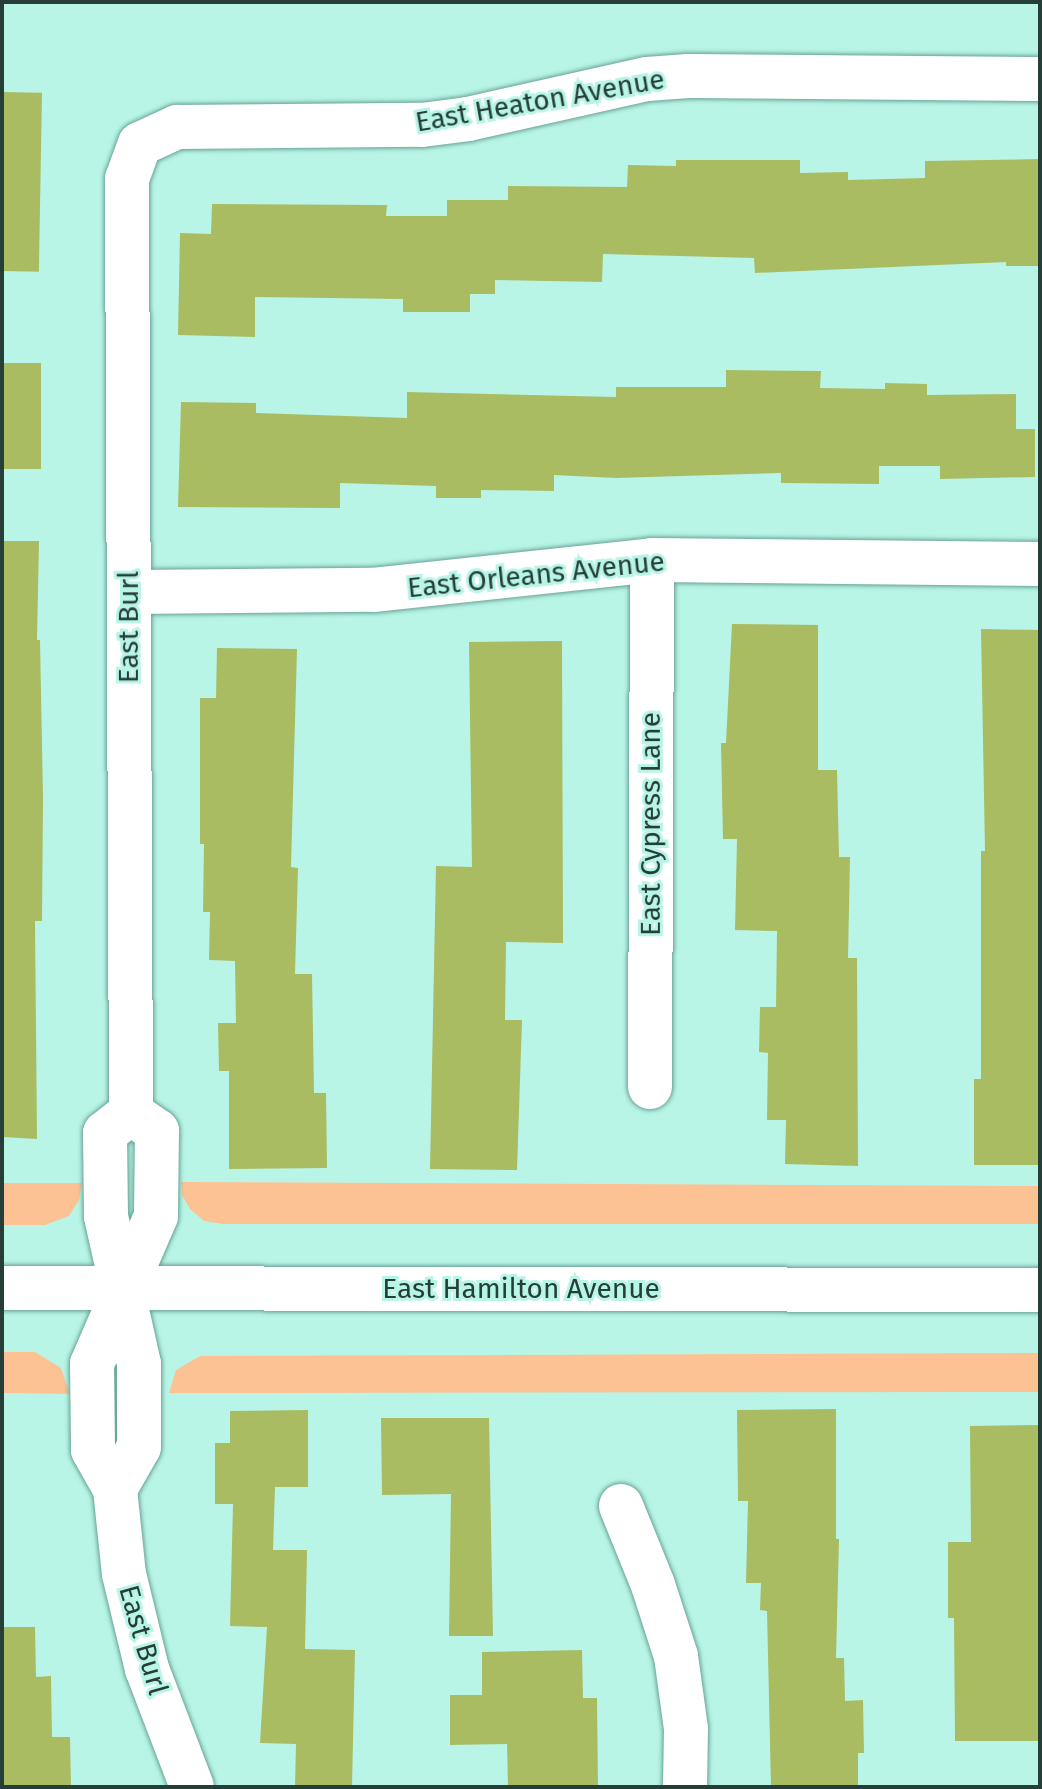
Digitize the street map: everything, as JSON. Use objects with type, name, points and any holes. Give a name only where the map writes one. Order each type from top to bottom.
[{"type":"street","name":"East Heaton Avenue","points":[[140,144],[177,127],[422,125],[468,119],[634,82],[688,76],[1040,79]]},
{"type":"street","name":"East Burl","points":[[140,144],[127,179],[131,1113],[105,1133],[106,1216],[122,1289],[92,1364],[93,1450],[115,1489],[124,1574],[147,1669],[192,1787]]},
{"type":"street","name":"East Orleans Avenue","points":[[129,592],[373,590],[652,560],[1040,564]]},
{"type":"street","name":"East Cypress Lane","points":[[650,1087],[652,560]]},
{"type":"street","name":"East Hamilton Avenue","points":[[2,1288],[1040,1290]]},
{"type":"street","points":[[621,1506],[653,1585],[676,1656],[686,1729],[685,1787]]},
{"type":"shaded area","points":[[181,1182],[1040,1186],[1040,1224],[223,1224],[204,1221],[190,1209],[182,1195]]},
{"type":"shaded area","points":[[2,1183],[82,1183],[79,1200],[69,1216],[45,1225],[2,1225]]},
{"type":"shaded area","points":[[2,1352],[35,1352],[61,1368],[70,1394],[2,1393]]},
{"type":"shaded area","points":[[1040,1353],[1040,1392],[169,1393],[176,1370],[200,1356]]},
{"type":"building","points":[[2,92],[42,93],[39,272],[2,271]]},
{"type":"building","points":[[1040,159],[1040,266],[1006,266],[1006,262],[755,273],[754,258],[603,254],[602,282],[495,280],[495,294],[470,294],[470,312],[403,312],[403,299],[255,297],[255,337],[178,335],[180,233],[211,234],[212,204],[387,205],[386,216],[447,216],[447,200],[508,200],[508,186],[627,187],[628,165],[676,166],[676,160],[800,160],[800,173],[848,172],[848,180],[925,178],[925,161]]},
{"type":"building","points":[[2,363],[41,363],[41,469],[2,469]]},
{"type":"building","points":[[726,370],[821,371],[820,388],[885,389],[885,383],[927,384],[927,395],[1016,394],[1016,429],[1035,429],[1035,477],[940,479],[940,466],[879,466],[879,484],[781,483],[781,473],[616,478],[554,475],[554,491],[481,490],[481,498],[436,498],[436,486],[340,483],[340,508],[178,507],[181,402],[256,403],[256,413],[407,418],[407,392],[616,397],[616,387],[726,387]]},
{"type":"building","points":[[2,541],[39,541],[37,640],[40,640],[43,798],[42,921],[35,921],[37,1139],[2,1137]]},
{"type":"building","points":[[732,624],[818,625],[818,770],[837,770],[839,857],[850,857],[848,958],[857,958],[858,1166],[785,1164],[786,1120],[767,1120],[768,1053],[759,1052],[760,1007],[776,1007],[777,931],[735,930],[737,839],[723,839],[721,743],[726,743]]},
{"type":"building","points":[[981,629],[1040,630],[1040,1165],[974,1165],[974,1079],[981,1079],[981,851],[985,851]]},
{"type":"building","points":[[562,641],[563,943],[506,942],[505,1020],[522,1020],[517,1170],[430,1169],[436,866],[472,867],[469,642]]},
{"type":"building","points":[[217,648],[297,649],[291,867],[298,868],[295,974],[312,974],[314,1093],[326,1093],[327,1168],[229,1169],[229,1071],[219,1071],[218,1023],[236,1023],[235,961],[209,960],[210,912],[203,912],[204,844],[200,844],[200,698],[216,698]]},
{"type":"building","points":[[836,1409],[836,1539],[839,1539],[836,1658],[844,1658],[845,1701],[863,1700],[864,1753],[858,1753],[858,1787],[771,1787],[767,1611],[760,1610],[761,1583],[746,1583],[748,1501],[738,1501],[737,1410]]},
{"type":"building","points":[[308,1410],[308,1487],[275,1487],[273,1550],[307,1550],[305,1649],[355,1650],[352,1787],[295,1787],[296,1744],[260,1743],[267,1627],[230,1626],[233,1504],[215,1504],[215,1443],[230,1443],[230,1411]]},
{"type":"building","points":[[381,1418],[489,1418],[493,1636],[449,1636],[451,1494],[382,1495]]},
{"type":"building","points":[[1040,1425],[1040,1741],[955,1741],[954,1618],[948,1618],[948,1542],[971,1542],[970,1426]]},
{"type":"building","points":[[2,1627],[35,1627],[36,1677],[51,1676],[52,1737],[70,1737],[71,1787],[2,1787]]},
{"type":"building","points":[[582,1650],[583,1698],[597,1698],[598,1787],[508,1787],[507,1744],[450,1745],[450,1695],[482,1695],[482,1652]]}]
